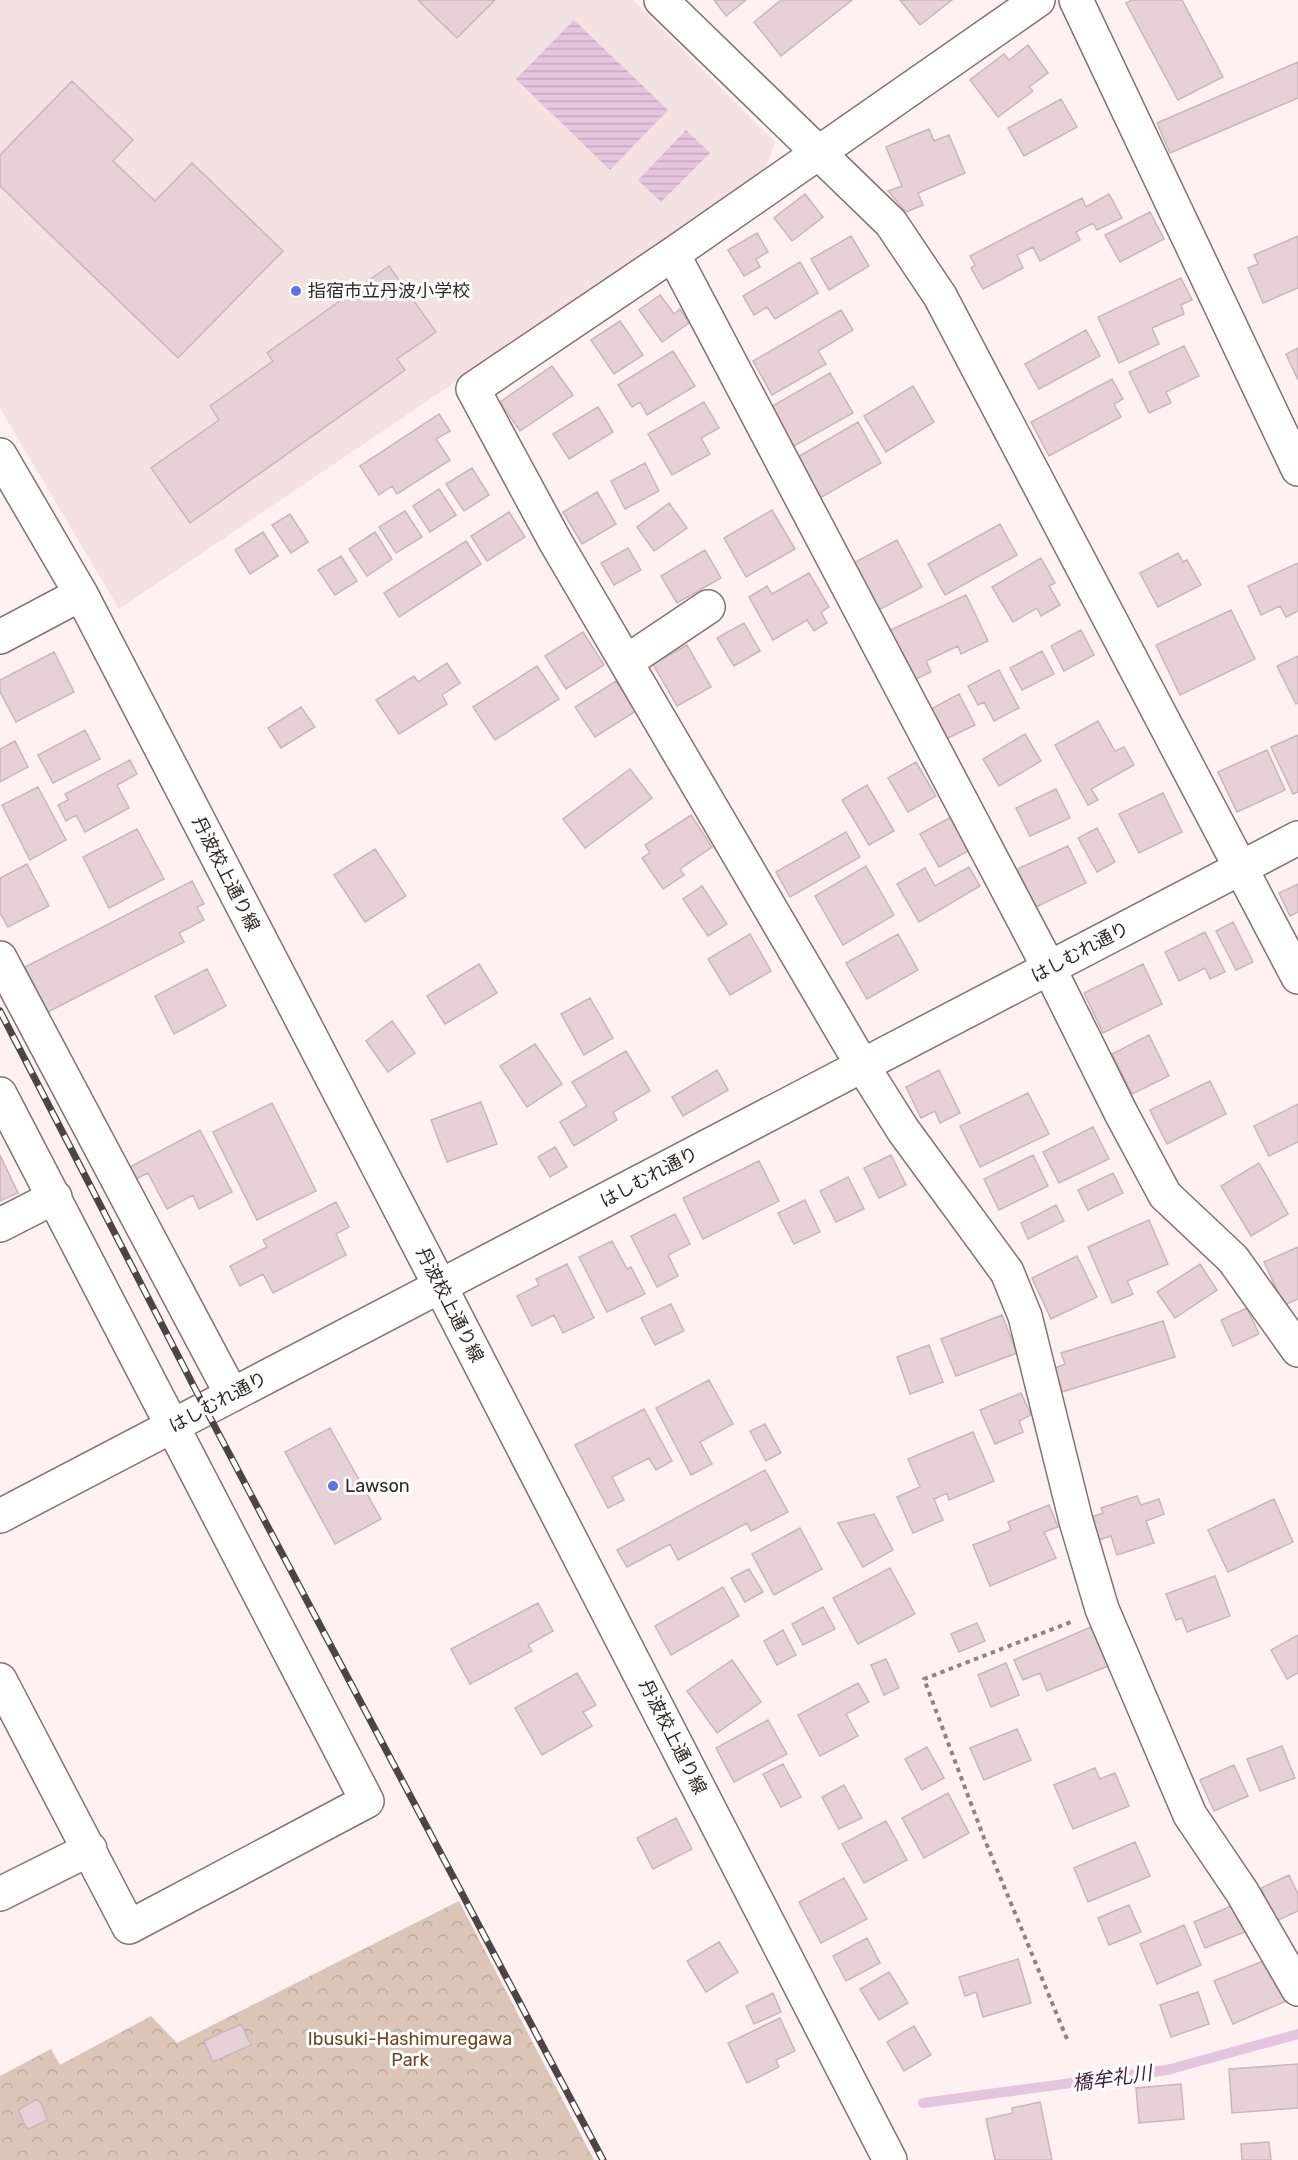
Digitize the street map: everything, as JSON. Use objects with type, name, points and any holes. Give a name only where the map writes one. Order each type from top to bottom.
[{"type":"street","points":[[661,0],[891,223],[940,296],[1298,976]]},
{"type":"street","points":[[1038,0],[673,254],[473,389],[555,541],[862,1065],[903,1130],[1007,1272],[1025,1316],[1076,1521],[1102,1609],[1190,1815],[1242,1892],[1298,1989]]},
{"type":"street","points":[[1076,0],[1298,469]]},
{"type":"street","points":[[673,254],[1049,968],[1121,1113],[1165,1195],[1233,1259],[1298,1350]]},
{"type":"street","name":"丹波校上通り線","points":[[0,455],[81,594],[890,2160]]},
{"type":"street","points":[[0,638],[81,594]]},
{"type":"street","points":[[626,662],[708,607]]},
{"type":"street","name":"はしむれ通り","points":[[0,1516],[1298,838]]},
{"type":"street","points":[[0,958],[232,1395]]},
{"type":"street","points":[[0,1094],[367,1801],[129,1927],[0,1680]]},
{"type":"street","points":[[0,1225],[55,1197]]},
{"type":"street","points":[[0,1894],[90,1849]]},
{"type":"path","points":[[1067,2039],[984,1838],[924,1678],[1102,1609]]},
{"type":"shaded area","name":"指宿市立丹波小学校","points":[[0,0],[633,0],[775,142],[764,174],[119,609],[0,408]]},
{"type":"shaded area","points":[[574,20],[668,110],[610,170],[516,79]]},
{"type":"shaded area","points":[[686,130],[710,153],[661,202],[638,180]]},
{"type":"green space","name":"Ibusuki-Hashimuregawa Park","points":[[459,1901],[594,2160],[0,2160],[0,2076],[51,2049],[60,2065],[151,2016],[177,2043]]},
{"type":"building","points":[[418,0],[495,0],[457,38]]},
{"type":"building","points":[[714,0],[746,0],[726,16]]},
{"type":"building","points":[[781,0],[852,0],[781,56],[754,22]]},
{"type":"building","points":[[900,0],[952,0],[920,25]]},
{"type":"building","points":[[1132,0],[1182,0],[1223,77],[1178,100],[1126,3]]},
{"type":"building","points":[[1028,45],[1048,73],[1029,87],[1033,91],[998,117],[970,80],[1004,54],[1009,60]]},
{"type":"building","points":[[1298,62],[1298,98],[1170,153],[1157,123]]},
{"type":"building","points":[[72,81],[133,140],[113,161],[155,201],[192,163],[283,251],[178,358],[0,186],[0,155]]},
{"type":"building","points":[[1061,99],[1077,127],[1024,156],[1008,128]]},
{"type":"building","points":[[929,129],[934,141],[949,135],[965,173],[918,193],[923,205],[906,212],[888,191],[902,186],[886,147]]},
{"type":"building","points":[[805,194],[823,217],[792,241],[774,218]]},
{"type":"building","points":[[1109,194],[1122,218],[1097,230],[1093,223],[1076,232],[1080,240],[1040,261],[1033,247],[1017,255],[1023,268],[983,289],[971,268],[975,265],[970,256],[1082,198],[1086,207]]},
{"type":"building","points":[[1150,212],[1164,239],[1120,262],[1105,235]]},
{"type":"building","points":[[757,233],[768,252],[756,259],[760,267],[744,276],[728,250]]},
{"type":"building","points":[[851,236],[869,266],[829,290],[811,259]]},
{"type":"building","points":[[1298,236],[1298,288],[1263,303],[1248,268],[1258,264],[1254,255]]},
{"type":"building","points":[[800,262],[818,293],[775,319],[767,307],[754,315],[743,296]]},
{"type":"building","points":[[389,266],[436,332],[397,359],[405,370],[190,523],[151,468],[219,420],[210,406],[273,361],[267,353]]},
{"type":"building","points":[[1181,278],[1192,300],[1181,305],[1184,314],[1152,328],[1159,344],[1119,363],[1098,317]]},
{"type":"building","points":[[660,295],[674,314],[680,309],[689,323],[662,342],[639,310]]},
{"type":"building","points":[[841,310],[853,330],[818,351],[826,364],[772,395],[753,361]]},
{"type":"building","points":[[620,321],[643,355],[614,374],[591,340]]},
{"type":"building","points":[[1086,330],[1100,356],[1039,389],[1025,364]]},
{"type":"building","points":[[1184,346],[1199,376],[1166,392],[1171,403],[1149,413],[1129,372]]},
{"type":"building","points":[[1298,348],[1298,380],[1286,354]]},
{"type":"building","points":[[673,351],[695,386],[647,415],[640,402],[632,407],[618,385]]},
{"type":"building","points":[[552,366],[573,395],[520,431],[500,402]]},
{"type":"building","points":[[830,373],[853,413],[792,447],[769,408]]},
{"type":"building","points":[[1112,379],[1123,399],[1114,404],[1121,417],[1049,456],[1031,422]]},
{"type":"building","points":[[913,386],[934,422],[886,452],[864,416]]},
{"type":"building","points":[[704,402],[719,428],[701,438],[710,454],[672,475],[648,434]]},
{"type":"building","points":[[598,407],[613,432],[569,459],[553,434]]},
{"type":"building","points":[[439,414],[450,431],[436,439],[450,460],[397,494],[392,486],[379,495],[360,466]]},
{"type":"building","points":[[858,422],[881,463],[820,498],[796,458]]},
{"type":"building","points":[[645,463],[659,491],[625,509],[611,481]]},
{"type":"building","points":[[472,468],[489,495],[464,511],[446,484]]},
{"type":"building","points":[[439,489],[456,515],[430,532],[413,506]]},
{"type":"building","points":[[597,492],[616,524],[582,544],[563,512]]},
{"type":"building","points":[[669,503],[687,528],[654,551],[637,527]]},
{"type":"building","points":[[772,510],[795,549],[746,577],[724,538]]},
{"type":"building","points":[[405,511],[422,537],[396,553],[379,527]]},
{"type":"building","points":[[509,512],[525,537],[487,561],[471,536]]},
{"type":"building","points":[[290,514],[308,542],[291,553],[272,525]]},
{"type":"building","points":[[1000,524],[1017,555],[945,595],[928,564]]},
{"type":"building","points":[[263,532],[278,556],[250,574],[235,550]]},
{"type":"building","points":[[375,532],[392,559],[367,576],[349,549]]},
{"type":"building","points":[[897,540],[922,587],[875,612],[850,565]]},
{"type":"building","points":[[466,541],[481,564],[399,617],[384,593]]},
{"type":"building","points":[[628,548],[641,570],[614,585],[601,563]]},
{"type":"building","points":[[705,550],[721,578],[677,603],[661,576]]},
{"type":"building","points":[[1178,553],[1183,562],[1187,560],[1201,585],[1158,607],[1140,573]]},
{"type":"building","points":[[341,556],[357,581],[335,595],[318,570]]},
{"type":"building","points":[[1041,558],[1055,583],[1049,586],[1060,605],[1041,616],[1037,608],[1013,622],[992,587]]},
{"type":"building","points":[[1298,563],[1298,611],[1286,617],[1280,606],[1261,615],[1248,586]]},
{"type":"building","points":[[809,573],[829,607],[821,612],[827,623],[814,631],[807,620],[773,640],[749,597],[767,586],[772,594]]},
{"type":"building","points":[[966,595],[988,641],[961,654],[958,646],[926,661],[931,672],[908,683],[884,633]]},
{"type":"building","points":[[1231,610],[1255,659],[1180,695],[1156,645]]},
{"type":"building","points":[[744,623],[760,651],[734,666],[717,638]]},
{"type":"building","points":[[1081,630],[1094,655],[1064,671],[1051,646]]},
{"type":"building","points":[[583,632],[604,665],[566,689],[545,656]]},
{"type":"building","points":[[687,645],[711,687],[677,706],[653,664]]},
{"type":"building","points":[[1042,651],[1054,674],[1022,690],[1010,668]]},
{"type":"building","points":[[54,652],[74,692],[16,722],[0,692],[0,680]]},
{"type":"building","points":[[1298,656],[1298,703],[1296,704],[1277,666]]},
{"type":"building","points":[[447,663],[460,683],[442,695],[447,704],[399,734],[376,700],[414,676],[418,682]]},
{"type":"building","points":[[537,666],[559,699],[495,740],[473,707]]},
{"type":"building","points":[[999,670],[1019,708],[994,721],[984,702],[978,705],[968,686]]},
{"type":"building","points":[[616,681],[636,711],[595,737],[575,707]]},
{"type":"building","points":[[959,694],[975,725],[944,740],[929,710]]},
{"type":"building","points":[[301,707],[315,727],[281,748],[268,728]]},
{"type":"building","points":[[1098,721],[1115,751],[1124,747],[1134,765],[1091,789],[1098,800],[1088,805],[1055,745]]},
{"type":"building","points":[[85,730],[100,759],[53,783],[38,755]]},
{"type":"building","points":[[1025,734],[1041,761],[999,786],[983,759]]},
{"type":"building","points":[[1298,735],[1298,792],[1293,794],[1271,747]]},
{"type":"building","points":[[15,741],[28,767],[0,782],[0,749]]},
{"type":"building","points":[[1267,750],[1285,790],[1237,812],[1218,772]]},
{"type":"building","points":[[130,760],[137,774],[117,785],[129,808],[85,832],[76,815],[66,821],[58,805],[68,800],[65,794]]},
{"type":"building","points":[[916,762],[936,796],[908,812],[888,778]]},
{"type":"building","points":[[630,769],[652,798],[585,848],[563,819]]},
{"type":"building","points":[[867,785],[894,831],[869,845],[842,800]]},
{"type":"building","points":[[38,787],[66,840],[30,860],[2,805]]},
{"type":"building","points":[[1056,789],[1070,818],[1030,836],[1016,808]]},
{"type":"building","points":[[1163,793],[1182,832],[1139,853],[1119,814]]},
{"type":"building","points":[[691,815],[712,847],[680,869],[684,875],[663,889],[642,858],[650,853],[645,845]]},
{"type":"building","points":[[951,817],[970,850],[939,867],[920,834]]},
{"type":"building","points":[[1097,828],[1115,862],[1097,872],[1078,838]]},
{"type":"building","points":[[137,829],[164,879],[109,908],[83,857]]},
{"type":"building","points":[[846,832],[860,857],[790,897],[776,872]]},
{"type":"building","points":[[1068,846],[1086,883],[1036,907],[1017,869]]},
{"type":"building","points":[[375,849],[406,896],[365,922],[334,875]]},
{"type":"building","points":[[27,864],[49,906],[8,927],[0,913],[0,878]]},
{"type":"building","points":[[866,866],[894,915],[843,945],[815,896]]},
{"type":"building","points":[[969,867],[980,886],[919,922],[897,884],[925,868],[935,886]]},
{"type":"building","points":[[192,881],[204,904],[197,907],[204,920],[179,933],[184,942],[48,1012],[25,967]]},
{"type":"building","points":[[1298,884],[1298,912],[1290,916],[1279,893]]},
{"type":"building","points":[[702,886],[727,924],[708,936],[683,899]]},
{"type":"building","points":[[1233,922],[1253,962],[1236,970],[1216,931]]},
{"type":"building","points":[[1205,932],[1225,972],[1210,979],[1205,968],[1179,981],[1165,952]]},
{"type":"building","points":[[750,934],[771,971],[730,995],[708,959]]},
{"type":"building","points":[[898,934],[918,970],[867,999],[846,963]]},
{"type":"building","points":[[479,964],[497,993],[445,1024],[427,996]]},
{"type":"building","points":[[1143,964],[1162,1004],[1103,1033],[1084,993]]},
{"type":"building","points":[[207,969],[226,1006],[174,1034],[155,996]]},
{"type":"building","points":[[590,998],[613,1038],[584,1055],[561,1014]]},
{"type":"building","points":[[392,1021],[415,1053],[388,1072],[366,1041]]},
{"type":"building","points":[[1149,1035],[1169,1076],[1132,1094],[1112,1054]]},
{"type":"building","points":[[535,1044],[562,1084],[527,1107],[500,1066]]},
{"type":"building","points":[[626,1051],[650,1091],[613,1112],[617,1120],[574,1146],[560,1122],[587,1106],[572,1082]]},
{"type":"building","points":[[717,1070],[728,1090],[683,1116],[672,1097]]},
{"type":"building","points":[[939,1070],[960,1113],[940,1123],[935,1111],[921,1118],[906,1087]]},
{"type":"building","points":[[1210,1081],[1226,1114],[1167,1144],[1150,1110]]},
{"type":"building","points":[[1028,1093],[1049,1134],[980,1167],[960,1126]]},
{"type":"building","points":[[481,1102],[497,1144],[447,1162],[431,1120]]},
{"type":"building","points":[[272,1103],[316,1191],[257,1220],[213,1132]]},
{"type":"building","points":[[1298,1104],[1298,1142],[1269,1156],[1254,1126]]},
{"type":"building","points":[[1093,1127],[1109,1159],[1059,1183],[1043,1152]]},
{"type":"building","points":[[200,1130],[232,1192],[199,1209],[193,1195],[167,1209],[148,1173],[132,1181],[126,1169]]},
{"type":"building","points":[[555,1147],[567,1167],[550,1177],[538,1157]]},
{"type":"building","points":[[0,1155],[18,1193],[0,1201]]},
{"type":"building","points":[[891,1155],[906,1185],[879,1198],[864,1168]]},
{"type":"building","points":[[1033,1155],[1048,1186],[999,1210],[984,1179]]},
{"type":"building","points":[[759,1161],[779,1201],[703,1239],[683,1198]]},
{"type":"building","points":[[1259,1163],[1288,1214],[1251,1236],[1221,1186]]},
{"type":"building","points":[[1113,1173],[1123,1193],[1088,1210],[1078,1190]]},
{"type":"building","points":[[848,1177],[864,1209],[836,1222],[820,1191]]},
{"type":"building","points":[[805,1200],[820,1232],[794,1244],[778,1213]]},
{"type":"building","points":[[336,1202],[349,1227],[336,1234],[346,1255],[273,1293],[263,1274],[240,1286],[230,1266],[267,1247],[263,1240]]},
{"type":"building","points":[[1056,1205],[1064,1221],[1028,1239],[1021,1223]]},
{"type":"building","points":[[675,1214],[690,1244],[668,1255],[678,1276],[657,1287],[631,1236]]},
{"type":"building","points":[[1149,1220],[1168,1264],[1127,1281],[1133,1294],[1112,1303],[1088,1247]]},
{"type":"building","points":[[612,1241],[627,1269],[631,1267],[645,1294],[607,1312],[579,1257]]},
{"type":"building","points":[[1298,1247],[1298,1299],[1284,1305],[1264,1262]]},
{"type":"building","points":[[1077,1256],[1097,1297],[1051,1319],[1032,1278]]},
{"type":"building","points":[[567,1264],[594,1318],[563,1333],[554,1315],[532,1326],[517,1296],[539,1285],[536,1279]]},
{"type":"building","points":[[1200,1264],[1217,1290],[1175,1318],[1157,1292]]},
{"type":"building","points":[[671,1304],[684,1331],[655,1345],[641,1318]]},
{"type":"building","points":[[1247,1308],[1259,1334],[1233,1346],[1221,1320]]},
{"type":"building","points":[[1002,1315],[1017,1353],[956,1376],[941,1339]]},
{"type":"building","points":[[1163,1321],[1175,1357],[1062,1392],[1055,1368],[1065,1364],[1061,1353]]},
{"type":"building","points":[[929,1345],[943,1382],[910,1394],[897,1357]]},
{"type":"building","points":[[709,1380],[733,1424],[700,1442],[712,1464],[691,1475],[656,1408]]},
{"type":"building","points":[[1021,1393],[1031,1415],[1019,1421],[1023,1432],[995,1444],[980,1410]]},
{"type":"building","points":[[644,1409],[672,1461],[656,1470],[649,1458],[612,1477],[624,1500],[608,1508],[575,1445]]},
{"type":"building","points":[[765,1424],[781,1453],[766,1461],[750,1431]]},
{"type":"building","name":"Lawson","points":[[330,1428],[381,1519],[335,1544],[285,1452]]},
{"type":"building","points":[[973,1432],[994,1481],[949,1500],[947,1493],[934,1499],[943,1520],[913,1533],[897,1497],[920,1487],[908,1459]]},
{"type":"building","points":[[765,1470],[788,1512],[751,1531],[747,1523],[678,1560],[670,1544],[627,1567],[617,1550]]},
{"type":"building","points":[[1137,1496],[1141,1505],[1159,1499],[1164,1514],[1146,1521],[1154,1543],[1117,1555],[1111,1536],[1099,1540],[1091,1517],[1103,1513],[1101,1508]]},
{"type":"building","points":[[1274,1499],[1293,1542],[1228,1572],[1208,1530]]},
{"type":"building","points":[[1049,1505],[1058,1527],[1044,1532],[1056,1558],[990,1586],[973,1545],[1011,1530],[1008,1522]]},
{"type":"building","points":[[874,1514],[893,1550],[863,1567],[838,1523]]},
{"type":"building","points":[[800,1528],[822,1569],[774,1595],[752,1554]]},
{"type":"building","points":[[890,1568],[915,1614],[858,1644],[833,1598]]},
{"type":"building","points":[[749,1569],[763,1592],[745,1602],[731,1578]]},
{"type":"building","points":[[1215,1576],[1230,1616],[1187,1632],[1182,1618],[1176,1620],[1166,1594]]},
{"type":"building","points":[[723,1587],[739,1616],[671,1655],[655,1626]]},
{"type":"building","points":[[538,1603],[553,1631],[528,1645],[532,1651],[470,1684],[451,1649]]},
{"type":"building","points":[[823,1607],[835,1629],[803,1645],[792,1624]]},
{"type":"building","points":[[977,1623],[985,1641],[959,1652],[951,1634]]},
{"type":"building","points":[[1091,1627],[1108,1666],[1047,1691],[1040,1673],[1023,1680],[1014,1660]]},
{"type":"building","points":[[783,1630],[796,1655],[777,1665],[764,1641]]},
{"type":"building","points":[[1298,1635],[1298,1673],[1287,1679],[1271,1650]]},
{"type":"building","points":[[886,1659],[899,1688],[884,1695],[871,1665]]},
{"type":"building","points":[[732,1660],[761,1702],[717,1733],[687,1691]]},
{"type":"building","points":[[1006,1663],[1019,1695],[991,1707],[978,1675]]},
{"type":"building","points":[[577,1673],[596,1705],[583,1712],[592,1726],[542,1755],[515,1708]]},
{"type":"building","points":[[858,1683],[869,1702],[846,1714],[858,1736],[820,1756],[798,1715]]},
{"type":"building","points":[[768,1720],[787,1754],[734,1782],[716,1748]]},
{"type":"building","points":[[1017,1729],[1031,1760],[984,1780],[970,1748]]},
{"type":"building","points":[[1282,1746],[1295,1778],[1260,1791],[1247,1759]]},
{"type":"building","points":[[927,1747],[944,1778],[922,1790],[905,1759]]},
{"type":"building","points":[[783,1764],[801,1797],[781,1807],[763,1774]]},
{"type":"building","points":[[1234,1765],[1248,1796],[1214,1811],[1200,1780]]},
{"type":"building","points":[[1095,1768],[1100,1779],[1115,1773],[1129,1806],[1073,1829],[1054,1785]]},
{"type":"building","points":[[844,1785],[862,1818],[839,1829],[822,1797]]},
{"type":"building","points":[[948,1793],[969,1833],[924,1858],[902,1818]]},
{"type":"building","points":[[676,1818],[692,1849],[653,1869],[637,1838]]},
{"type":"building","points":[[886,1821],[907,1860],[864,1883],[842,1844]]},
{"type":"building","points":[[1135,1842],[1150,1876],[1088,1902],[1074,1868]]},
{"type":"building","points":[[1289,1875],[1298,1894],[1298,1911],[1276,1921],[1261,1888]]},
{"type":"building","points":[[844,1878],[867,1919],[821,1943],[799,1902]]},
{"type":"building","points":[[1236,1904],[1247,1931],[1205,1948],[1194,1922]]},
{"type":"building","points":[[1129,1905],[1141,1932],[1109,1945],[1098,1918]]},
{"type":"building","points":[[1184,1925],[1201,1965],[1157,1984],[1140,1944]]},
{"type":"building","points":[[867,1938],[880,1963],[846,1981],[833,1956]]},
{"type":"building","points":[[719,1942],[738,1972],[706,1992],[687,1961]]},
{"type":"building","points":[[1018,1959],[1031,2003],[983,2017],[976,1992],[965,1996],[959,1977]]},
{"type":"building","points":[[1268,1959],[1286,2001],[1233,2024],[1214,1981]]},
{"type":"building","points":[[889,1972],[908,2003],[879,2020],[860,1989]]},
{"type":"building","points":[[1198,1992],[1209,2024],[1171,2037],[1160,2005]]},
{"type":"building","points":[[773,1993],[781,2012],[754,2024],[746,2006]]},
{"type":"building","points":[[780,2018],[795,2051],[776,2060],[779,2067],[747,2083],[728,2043]]},
{"type":"building","points":[[241,2024],[251,2045],[213,2062],[204,2041]]},
{"type":"building","points":[[914,2026],[931,2055],[904,2071],[887,2042]]},
{"type":"building","points":[[1298,2064],[1298,2108],[1232,2113],[1229,2069]]},
{"type":"building","points":[[1181,2084],[1184,2119],[1139,2123],[1136,2088]]},
{"type":"building","points":[[37,2099],[42,2105],[47,2120],[29,2129],[18,2110]]},
{"type":"building","points":[[1040,2102],[1052,2160],[995,2160],[986,2119],[1013,2113],[1012,2108]]},
{"type":"building","points":[[1269,2142],[1271,2160],[1242,2160],[1241,2144]]},
{"type":"waterway","name":"橋牟礼川","points":[[923,2103],[1167,2070],[1298,2034]]},
{"type":"railway","points":[[0,1011],[205,1408],[603,2160]]},
{"type":"place","name":"指宿市立丹波小学校","points":[[296,291]]},
{"type":"place","name":"Lawson","points":[[333,1486]]}]
